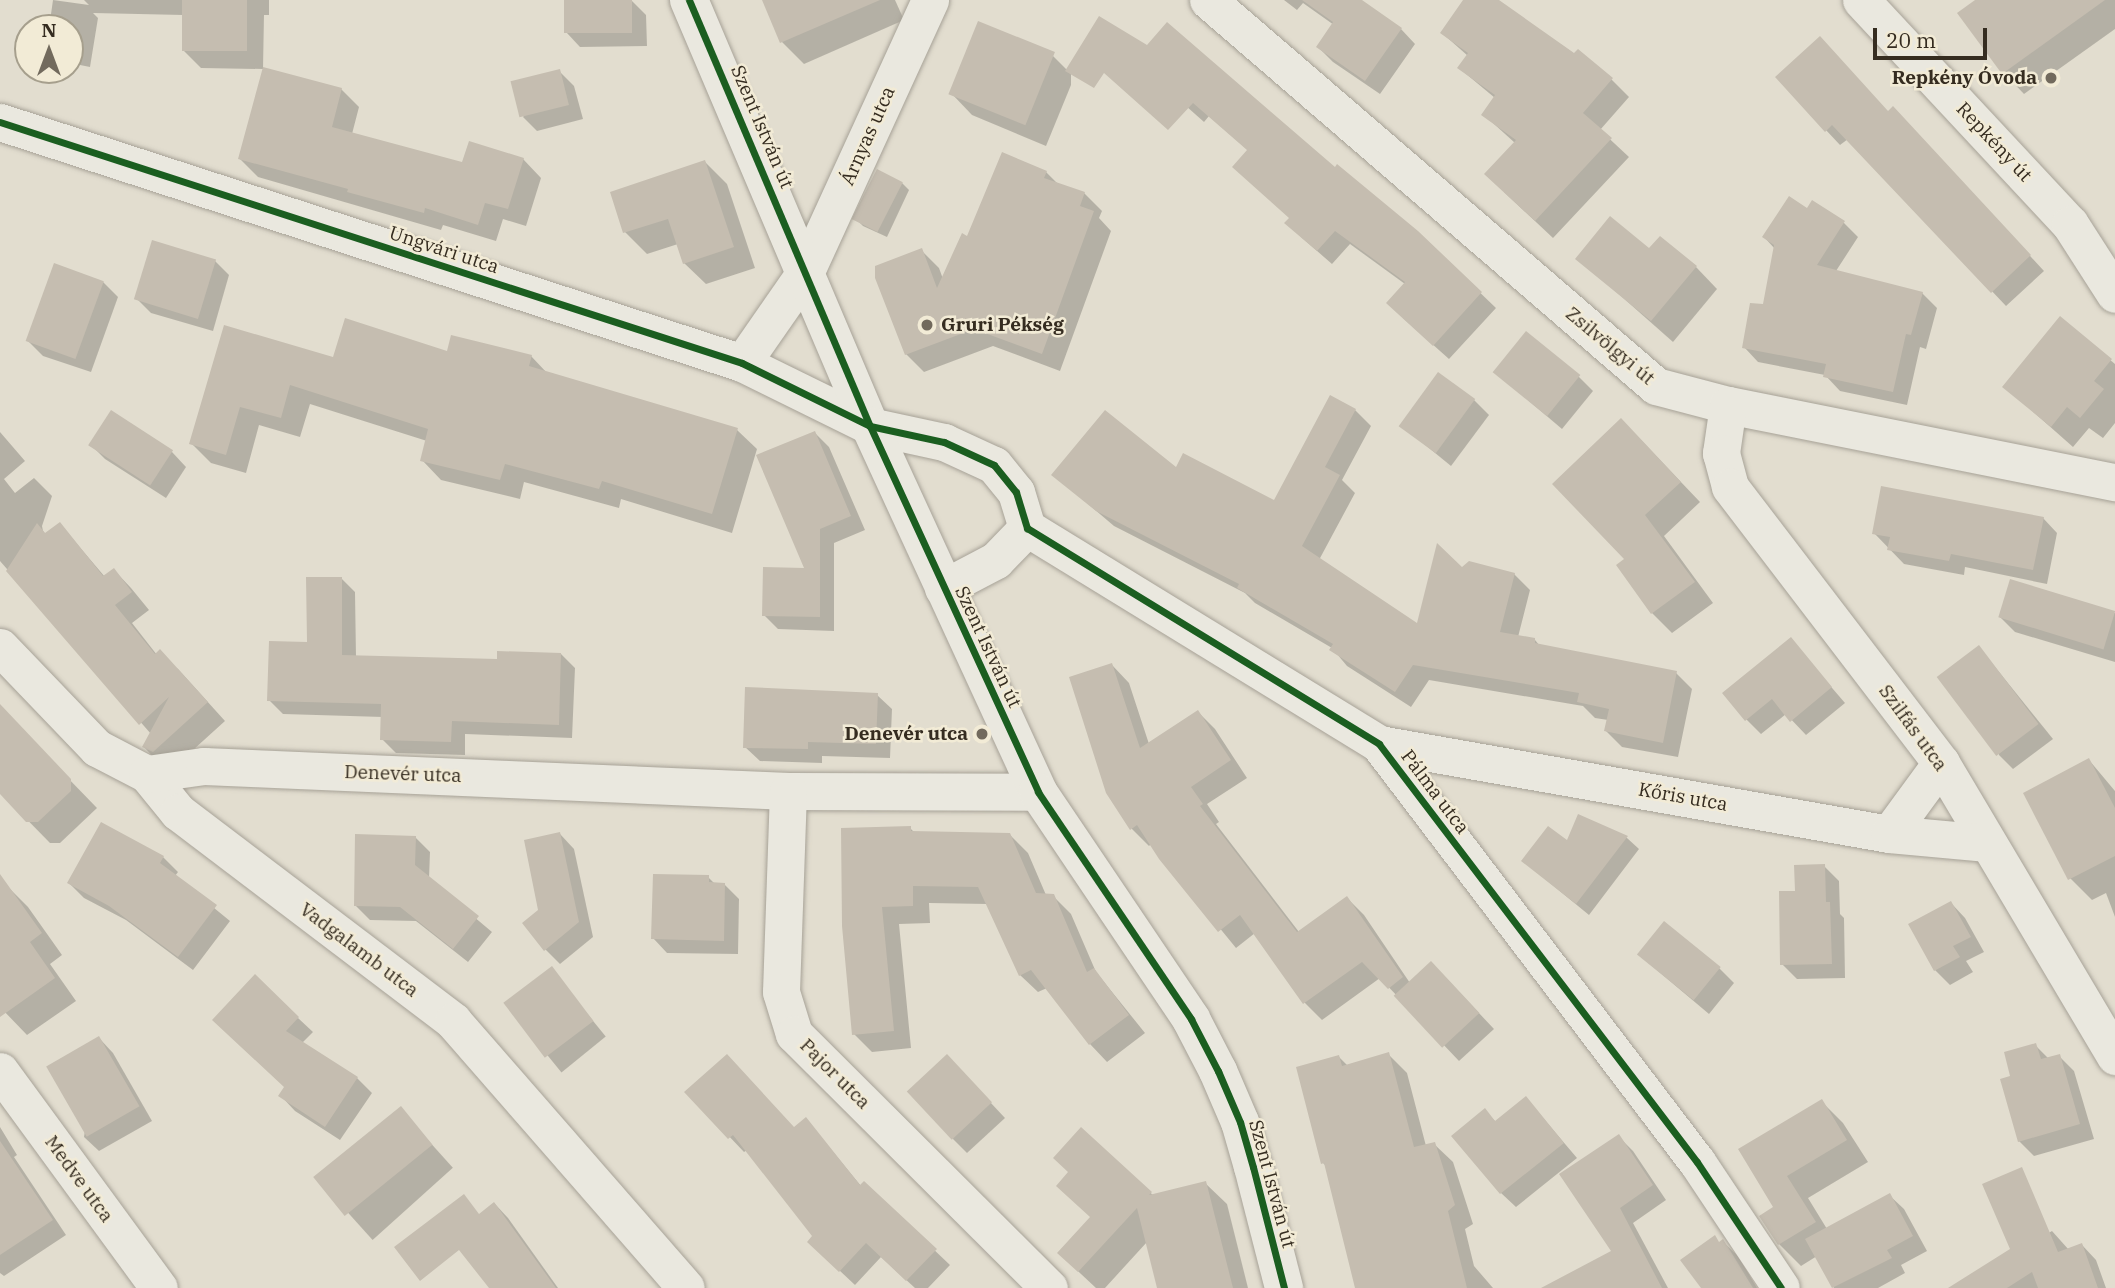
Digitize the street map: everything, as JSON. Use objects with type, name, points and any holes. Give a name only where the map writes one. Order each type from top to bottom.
[{"type":"street","name":"Szent István út","points":[[690,0],[870,426],[1038,792],[1191,1019],[1218,1071],[1250,1156],[1284,1288]]},
{"type":"street","name":"Árnyas utca","points":[[806,271],[930,0]]},
{"type":"street","name":"Zsilvölgyi út","points":[[1208,0],[1656,386],[1728,405],[2115,482]]},
{"type":"street","name":"Repkény út","points":[[1861,0],[2070,224],[2115,294]]},
{"type":"street","name":"Ungvári utca","points":[[0,122],[742,363],[870,426]]},
{"type":"street","points":[[742,363],[806,271]]},
{"type":"street","name":"Szilfás utca","points":[[1728,405],[1721,453],[1730,487],[1941,763],[2115,1056]]},
{"type":"street","points":[[870,426],[944,442],[994,465],[1016,492],[1027,527],[996,560],[943,588]]},
{"type":"street","name":"Pálma utca","points":[[1027,527],[1379,744],[1697,1162],[1781,1288]]},
{"type":"street","name":"Vadgalamb utca","points":[[0,647],[97,748],[147,774],[178,812],[453,1021],[686,1288]]},
{"type":"street","name":"Kőris utca","points":[[1379,744],[1889,834],[1988,843]]},
{"type":"street","points":[[1889,834],[1941,763]]},
{"type":"street","name":"Denevér utca","points":[[147,774],[204,766],[789,791],[1038,792]]},
{"type":"street","name":"Pajor utca","points":[[789,791],[781,992],[794,1034],[1049,1288]]},
{"type":"street","name":"Medve utca","points":[[0,1071],[159,1288]]},
{"type":"building","points":[[182,0],[247,0],[247,51],[182,51]]},
{"type":"building","points":[[564,0],[632,0],[632,33],[564,33]]},
{"type":"building","points":[[762,0],[880,0],[780,43]]},
{"type":"building","points":[[1302,0],[1362,0],[1402,28],[1365,81],[1316,47],[1333,22]]},
{"type":"building","points":[[1463,0],[1499,0],[1574,53],[1578,49],[1613,78],[1583,113],[1612,138],[1535,221],[1484,174],[1516,140],[1481,115],[1495,95],[1457,68],[1468,53],[1440,33]]},
{"type":"building","points":[[1975,0],[2105,0],[2002,74],[1957,13]]},
{"type":"building","points":[[1099,16],[1147,45],[1167,22],[1335,167],[1337,164],[1418,231],[1482,292],[1433,346],[1386,303],[1405,282],[1335,231],[1317,251],[1284,223],[1289,218],[1232,167],[1247,150],[1193,103],[1168,130],[1104,73],[1094,88],[1065,71]]},
{"type":"building","points":[[978,21],[1055,52],[1025,125],[948,94]]},
{"type":"building","points":[[1820,36],[1888,111],[1893,106],[2031,255],[1991,293],[1832,125],[1825,132],[1775,77]]},
{"type":"building","points":[[263,67],[342,88],[332,127],[462,162],[469,141],[524,158],[508,209],[485,203],[478,225],[425,208],[424,213],[347,192],[348,189],[238,159]]},
{"type":"building","points":[[560,69],[569,105],[519,117],[511,81]]},
{"type":"building","points":[[1002,152],[1047,171],[1044,178],[1085,192],[1080,206],[1094,211],[1042,354],[974,329],[905,355],[875,278],[875,266],[922,248],[937,288],[962,233],[967,236]]},
{"type":"building","points":[[705,160],[734,247],[683,264],[668,219],[623,233],[610,192]]},
{"type":"building","points":[[877,169],[903,182],[877,232],[852,219]]},
{"type":"building","points":[[1789,196],[1807,208],[1812,200],[1845,221],[1817,265],[1923,292],[1911,335],[1906,334],[1893,392],[1823,377],[1826,364],[1742,348],[1750,303],[1763,304],[1774,245],[1762,237]]},
{"type":"building","points":[[1610,216],[1649,248],[1660,236],[1697,266],[1651,321],[1575,259]]},
{"type":"building","points":[[152,240],[216,260],[198,319],[134,299]]},
{"type":"building","points":[[54,263],[104,281],[75,359],[26,341]]},
{"type":"building","points":[[2060,316],[2112,359],[2094,381],[2104,389],[2080,418],[2067,407],[2051,427],[2002,387]]},
{"type":"building","points":[[345,318],[447,351],[451,335],[532,355],[529,366],[738,428],[712,514],[602,481],[599,489],[505,464],[500,480],[420,461],[428,429],[290,385],[281,418],[240,407],[226,455],[189,444],[224,325],[333,357]]},
{"type":"building","points":[[1526,331],[1580,375],[1547,416],[1493,372]]},
{"type":"building","points":[[1438,372],[1475,399],[1436,453],[1399,426]]},
{"type":"building","points":[[1330,395],[1356,409],[1325,467],[1340,475],[1302,546],[1417,623],[1437,543],[1462,567],[1469,561],[1515,573],[1500,632],[1535,638],[1535,643],[1677,671],[1663,743],[1604,731],[1609,709],[1577,702],[1579,693],[1413,665],[1395,692],[1329,650],[1333,644],[1237,588],[1239,584],[1096,511],[1051,475],[1105,410],[1176,467],[1183,453],[1274,500]]},
{"type":"building","points":[[111,410],[173,450],[150,486],[88,445]]},
{"type":"building","points":[[1621,418],[1681,482],[1645,515],[1695,582],[1651,614],[1616,565],[1624,559],[1552,484]]},
{"type":"building","points":[[815,431],[851,516],[820,529],[820,617],[762,616],[763,567],[804,568],[756,455]]},
{"type":"building","points":[[1881,486],[2044,517],[2033,570],[1951,554],[1949,561],[1887,550],[1890,537],[1872,534]]},
{"type":"building","points":[[60,522],[103,576],[114,568],[132,592],[115,605],[155,654],[160,649],[208,702],[153,752],[142,747],[169,697],[139,725],[6,571],[37,523],[45,533]]},
{"type":"building","points":[[306,577],[342,577],[342,655],[497,659],[497,651],[561,653],[559,725],[452,721],[451,742],[380,740],[381,704],[267,701],[269,641],[307,642]]},
{"type":"building","points":[[2010,579],[2115,611],[2103,649],[1998,617]]},
{"type":"building","points":[[1791,637],[1832,687],[1790,722],[1772,699],[1745,721],[1722,693]]},
{"type":"building","points":[[1979,645],[2039,724],[1996,756],[1937,677]]},
{"type":"building","points":[[1112,663],[1140,748],[1198,710],[1231,760],[1191,787],[1203,804],[1200,806],[1297,932],[1347,896],[1403,977],[1388,989],[1362,962],[1303,1004],[1240,915],[1218,932],[1159,859],[1137,825],[1130,830],[1106,793],[1069,677]]},
{"type":"building","points":[[745,687],[878,693],[876,744],[808,742],[808,749],[743,748]]},
{"type":"building","points":[[0,704],[71,779],[71,791],[38,822],[26,822],[0,794]]},
{"type":"building","points":[[2089,758],[2115,808],[2115,856],[2068,880],[2023,793]]},
{"type":"building","points":[[1578,814],[1628,836],[1576,904],[1521,861],[1548,826],[1567,840]]},
{"type":"building","points":[[101,822],[164,856],[160,863],[217,905],[178,957],[109,906],[67,883]]},
{"type":"building","points":[[911,826],[911,831],[1010,833],[1036,893],[1054,894],[1087,972],[1094,968],[1129,1015],[1089,1045],[1031,970],[1019,976],[978,887],[913,886],[913,906],[882,907],[894,1031],[852,1035],[842,926],[841,828]]},
{"type":"building","points":[[560,832],[579,922],[544,951],[522,923],[538,910],[524,840]]},
{"type":"building","points":[[355,834],[416,836],[415,865],[479,916],[453,949],[400,907],[354,906]]},
{"type":"building","points":[[1825,864],[1826,902],[1830,902],[1832,964],[1780,965],[1779,891],[1795,891],[1794,865]]},
{"type":"building","points":[[0,874],[42,933],[30,942],[55,978],[0,1017]]},
{"type":"building","points":[[653,874],[709,875],[709,882],[725,883],[724,941],[651,939]]},
{"type":"building","points":[[1951,901],[1971,937],[1953,946],[1960,957],[1934,971],[1908,924]]},
{"type":"building","points":[[1664,921],[1721,967],[1694,1000],[1637,954]]},
{"type":"building","points":[[1431,961],[1479,1013],[1442,1048],[1394,996]]},
{"type":"building","points":[[552,966],[594,1021],[545,1058],[503,1003]]},
{"type":"building","points":[[255,974],[299,1017],[286,1031],[358,1077],[325,1127],[278,1096],[284,1087],[212,1020]]},
{"type":"building","points":[[99,1036],[140,1106],[87,1137],[46,1066]]},
{"type":"building","points":[[2036,1043],[2041,1059],[2060,1054],[2080,1124],[2018,1142],[2000,1079],[2010,1076],[2004,1052]]},
{"type":"building","points":[[1389,1052],[1414,1147],[1435,1142],[1455,1205],[1448,1211],[1467,1288],[1355,1288],[1324,1163],[1321,1164],[1296,1067],[1339,1055],[1342,1066]]},
{"type":"building","points":[[727,1054],[794,1127],[806,1117],[860,1185],[864,1181],[937,1249],[906,1281],[866,1243],[839,1272],[807,1242],[812,1236],[733,1135],[728,1139],[684,1092]]},
{"type":"building","points":[[947,1054],[992,1102],[952,1140],[907,1092]]},
{"type":"building","points":[[1526,1096],[1564,1143],[1500,1194],[1451,1136],[1485,1108],[1495,1121]]},
{"type":"building","points":[[1822,1099],[1847,1140],[1787,1176],[1816,1222],[1778,1245],[1759,1216],[1773,1207],[1738,1149]]},
{"type":"building","points":[[401,1106],[432,1145],[345,1216],[313,1177]]},
{"type":"building","points":[[1081,1127],[1152,1192],[1149,1195],[1206,1181],[1233,1288],[1157,1288],[1137,1208],[1078,1272],[1057,1253],[1090,1217],[1056,1186],[1068,1172],[1053,1158]]},
{"type":"building","points":[[1619,1134],[1653,1185],[1620,1208],[1662,1288],[1541,1288],[1611,1251],[1559,1174]]},
{"type":"building","points":[[0,1141],[53,1220],[0,1255]]},
{"type":"building","points":[[2022,1167],[2058,1252],[2082,1243],[2098,1288],[2038,1288],[2032,1272],[2007,1288],[1948,1288],[2010,1249],[1982,1184]]},
{"type":"building","points":[[1890,1193],[1913,1236],[1887,1250],[1892,1258],[1832,1288],[1805,1239]]},
{"type":"building","points":[[464,1194],[479,1214],[494,1202],[556,1288],[489,1288],[459,1250],[420,1281],[394,1247]]},
{"type":"building","points":[[1715,1235],[1719,1242],[1723,1239],[1753,1288],[1701,1288],[1680,1260]]},
{"type":"cycle path","points":[[689,0],[870,426],[1038,792],[1191,1019],[1218,1071],[1240,1122],[1284,1288]]},
{"type":"cycle path","points":[[0,122],[742,363],[870,426],[944,442],[994,465],[1016,492],[1027,528],[1379,744],[1697,1162],[1781,1288]]},
{"type":"place","name":"Repkény Óvoda","points":[[2051,78]]},
{"type":"place","name":"Gruri Pékség","points":[[927,325]]},
{"type":"place","name":"Denevér utca","points":[[982,734]]}]
